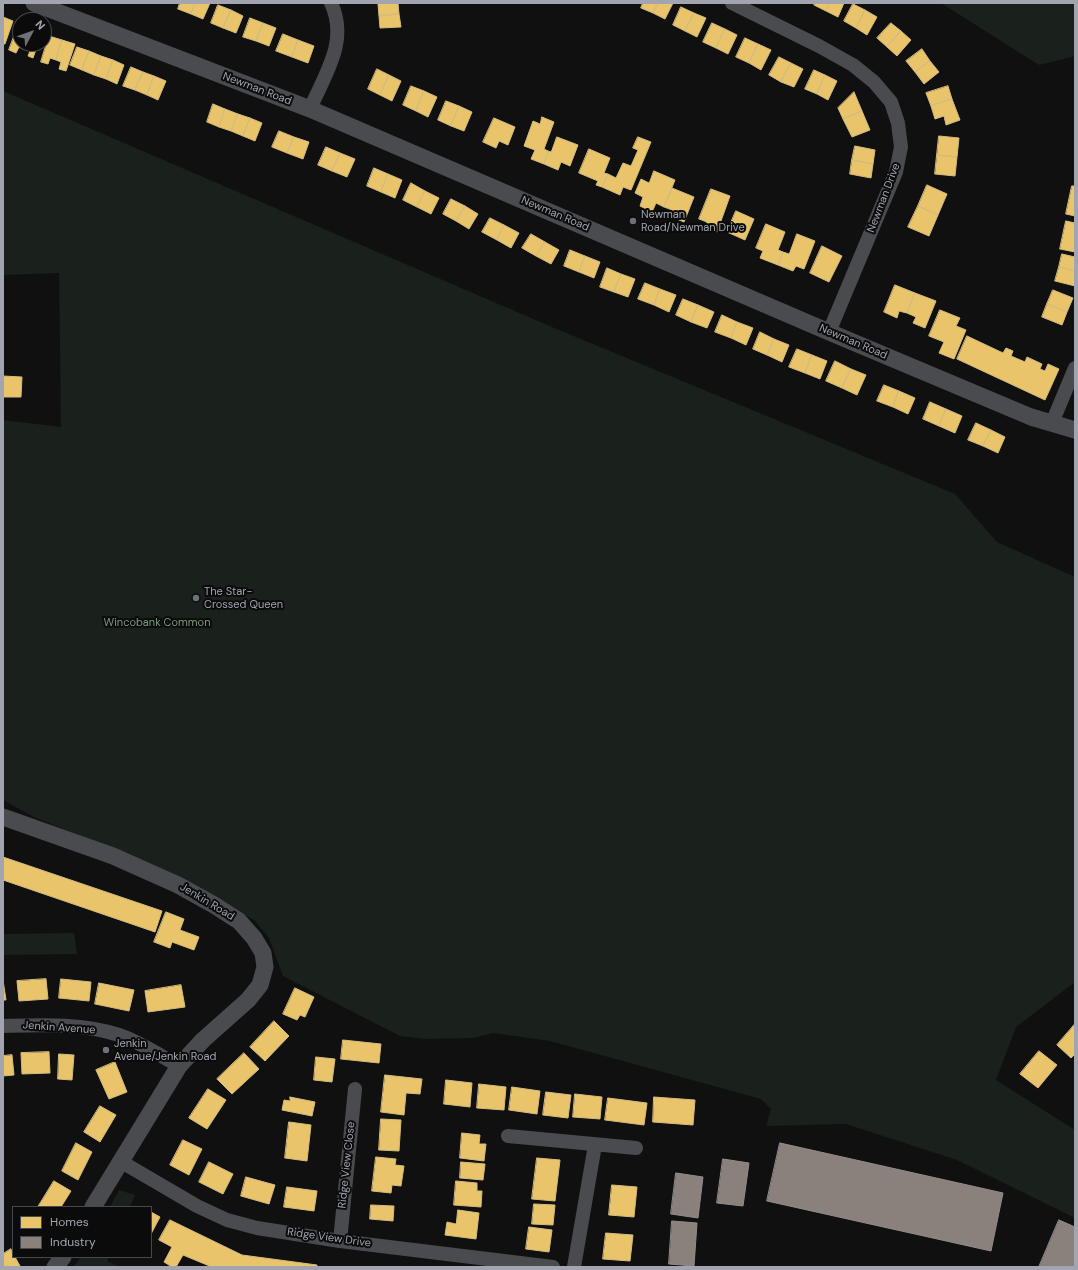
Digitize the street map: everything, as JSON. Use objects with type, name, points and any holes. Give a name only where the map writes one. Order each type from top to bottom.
[{"type":"street","name":"Newman Road","points":[[34,3],[310,109],[1031,417],[1075,430]]},
{"type":"street","points":[[310,109],[336,51],[338,34],[336,17],[330,3]]},
{"type":"street","name":"Newman Drive","points":[[732,3],[853,64],[874,82],[891,102],[898,123],[901,146],[896,172],[829,332]]},
{"type":"street","points":[[1052,424],[1075,368]]},
{"type":"street","name":"Jenkin Road","points":[[3,817],[112,856],[178,885],[239,921],[254,938],[262,953],[264,967],[260,985],[248,1000],[202,1040],[179,1066],[94,1206]]},
{"type":"street","name":"Jenkin Avenue","points":[[3,1026],[60,1026],[93,1029],[120,1035],[179,1066]]},
{"type":"street","name":"Ridge View Close","points":[[340,1241],[355,1088]]},
{"type":"street","points":[[508,1136],[636,1148]]},
{"type":"street","points":[[574,1267],[595,1145]]},
{"type":"street","name":"Ridge View Drive","points":[[120,1161],[197,1206],[227,1220],[257,1228],[340,1241],[552,1267]]},
{"type":"street","points":[[55,1267],[62,1258]]},
{"type":"green space","points":[[941,3],[1075,3],[1075,56],[1039,65]]},
{"type":"green space","name":"Wincobank Common","points":[[3,91],[552,327],[955,494],[997,542],[1075,577],[1075,982],[1016,1027],[996,1080],[1075,1130],[1075,1218],[957,1160],[846,1124],[766,1126],[771,1109],[761,1099],[550,1041],[493,1033],[473,1038],[425,1039],[400,1036],[283,976],[269,938],[254,920],[173,874],[34,817],[3,800],[3,420],[61,427],[59,273],[3,275]]},
{"type":"green space","points":[[74,933],[77,954],[3,955],[3,934]]},
{"type":"green space","points":[[119,1190],[135,1195],[130,1206],[111,1206]]},
{"type":"green space","points":[[80,1258],[108,1258],[107,1261],[120,1267],[73,1267]]},
{"type":"building: Homes","points":[[180,3],[195,3],[191,14],[178,9]]},
{"type":"building: Homes","points":[[195,3],[210,3],[203,19],[191,14]]},
{"type":"building: Homes","points":[[398,3],[399,14],[379,16],[378,4]]},
{"type":"building: Homes","points":[[643,3],[658,3],[653,13],[641,8]]},
{"type":"building: Homes","points":[[658,3],[673,3],[665,19],[653,13]]},
{"type":"building: Homes","points":[[815,3],[829,3],[826,11],[814,5]]},
{"type":"building: Homes","points":[[829,3],[844,3],[838,17],[826,11]]},
{"type":"building: Homes","points":[[853,4],[865,10],[856,28],[844,21]]},
{"type":"building: Homes","points":[[218,5],[231,10],[223,28],[211,23]]},
{"type":"building: Homes","points":[[681,7],[694,13],[685,31],[673,25]]},
{"type":"building: Homes","points":[[231,10],[243,16],[236,33],[223,28]]},
{"type":"building: Homes","points":[[865,10],[877,17],[867,35],[856,28]]},
{"type":"building: Homes","points":[[694,13],[706,18],[697,37],[685,31]]},
{"type":"building: Homes","points":[[399,14],[401,27],[380,28],[379,16]]},
{"type":"building: Homes","points":[[3,17],[12,21],[12,24],[5,44],[3,44]]},
{"type":"building: Homes","points":[[250,18],[263,23],[256,41],[243,37]]},
{"type":"building: Homes","points":[[263,23],[276,28],[269,46],[256,41]]},
{"type":"building: Homes","points":[[712,23],[725,29],[716,48],[703,42]]},
{"type":"building: Homes","points":[[891,23],[901,31],[887,47],[877,38]]},
{"type":"building: Homes","points":[[725,29],[737,35],[728,54],[716,48]]},
{"type":"building: Homes","points":[[901,31],[911,40],[897,56],[887,47]]},
{"type":"building: Homes","points":[[283,34],[298,40],[292,57],[276,51]]},
{"type":"building: Homes","points":[[52,37],[62,40],[56,60],[50,58],[48,64],[41,62],[44,52],[52,52]]},
{"type":"building: Homes","points":[[745,38],[758,44],[749,63],[736,57]]},
{"type":"building: Homes","points":[[62,40],[75,44],[66,71],[59,69],[61,62],[56,60]]},
{"type":"building: Homes","points":[[298,40],[314,46],[308,63],[292,57]]},
{"type":"building: Homes","points":[[12,42],[12,51],[9,50]]},
{"type":"building: Homes","points":[[758,44],[771,50],[761,70],[749,63]]},
{"type":"building: Homes","points":[[77,47],[89,51],[82,70],[70,65]]},
{"type":"building: Homes","points":[[922,49],[930,61],[915,72],[906,61]]},
{"type":"building: Homes","points":[[89,51],[101,56],[94,75],[82,70]]},
{"type":"building: Homes","points":[[30,52],[35,52],[33,58],[28,56]]},
{"type":"building: Homes","points":[[101,56],[113,60],[106,79],[94,75]]},
{"type":"building: Homes","points":[[779,57],[791,63],[781,82],[769,75]]},
{"type":"building: Homes","points":[[113,60],[124,65],[117,84],[106,79]]},
{"type":"building: Homes","points":[[930,61],[939,72],[924,84],[915,72]]},
{"type":"building: Homes","points":[[791,63],[803,69],[794,87],[781,82]]},
{"type":"building: Homes","points":[[131,67],[143,72],[135,90],[123,86]]},
{"type":"building: Homes","points":[[377,69],[389,75],[380,95],[368,89]]},
{"type":"building: Homes","points":[[814,70],[825,75],[817,94],[805,89]]},
{"type":"building: Homes","points":[[143,72],[154,76],[147,95],[135,90]]},
{"type":"building: Homes","points":[[389,75],[401,81],[392,101],[380,95]]},
{"type":"building: Homes","points":[[825,75],[837,81],[828,100],[817,94]]},
{"type":"building: Homes","points":[[154,76],[166,81],[158,100],[147,95]]},
{"type":"building: Homes","points":[[411,86],[424,91],[416,111],[403,105]]},
{"type":"building: Homes","points":[[948,86],[952,99],[931,106],[926,93]]},
{"type":"building: Homes","points":[[424,91],[437,97],[428,117],[416,111]]},
{"type":"building: Homes","points":[[854,92],[862,111],[843,119],[838,108]]},
{"type":"building: Homes","points":[[952,99],[960,120],[946,125],[944,116],[935,119],[931,106]]},
{"type":"building: Homes","points":[[446,101],[459,106],[451,126],[438,120]]},
{"type":"building: Homes","points":[[213,104],[225,109],[219,127],[207,122]]},
{"type":"building: Homes","points":[[459,106],[472,112],[464,131],[451,126]]},
{"type":"building: Homes","points":[[225,109],[238,114],[231,131],[219,127]]},
{"type":"building: Homes","points":[[862,111],[870,130],[852,137],[843,119]]},
{"type":"building: Homes","points":[[238,114],[250,118],[243,136],[231,131]]},
{"type":"building: Homes","points":[[542,117],[554,122],[544,149],[548,151],[544,164],[531,159],[535,150],[524,146],[533,121],[540,124]]},
{"type":"building: Homes","points":[[250,118],[262,123],[255,141],[243,136]]},
{"type":"building: Homes","points":[[494,118],[515,127],[508,145],[499,141],[496,148],[483,142]]},
{"type":"building: Homes","points":[[279,131],[294,137],[287,153],[272,147]]},
{"type":"building: Homes","points":[[939,136],[959,138],[957,157],[937,155]]},
{"type":"building: Homes","points":[[294,137],[309,142],[303,159],[287,153]]},
{"type":"building: Homes","points":[[557,137],[578,145],[570,166],[561,162],[558,170],[544,164],[548,151],[551,152]]},
{"type":"building: Homes","points":[[638,137],[651,142],[631,190],[623,187],[620,195],[602,187],[608,174],[616,178],[623,163],[631,166],[638,150],[633,148]]},
{"type":"building: Homes","points":[[855,146],[875,150],[873,164],[852,160]]},
{"type":"building: Homes","points":[[326,147],[340,153],[332,171],[318,165]]},
{"type":"building: Homes","points":[[589,149],[610,158],[604,173],[608,174],[602,187],[596,185],[598,181],[579,173]]},
{"type":"building: Homes","points":[[340,153],[355,159],[347,177],[332,171]]},
{"type":"building: Homes","points":[[937,155],[957,157],[955,176],[935,174]]},
{"type":"building: Homes","points":[[852,160],[873,164],[871,178],[850,174]]},
{"type":"building: Homes","points":[[374,168],[388,174],[381,192],[367,186]]},
{"type":"building: Homes","points":[[654,171],[675,180],[664,207],[656,203],[652,212],[640,206],[643,197],[635,193],[641,179],[649,183]]},
{"type":"building: Homes","points":[[388,174],[402,180],[395,198],[381,192]]},
{"type":"building: Homes","points":[[411,183],[425,191],[417,207],[403,200]]},
{"type":"building: Homes","points":[[927,185],[947,194],[938,215],[918,206]]},
{"type":"building: Homes","points":[[1072,186],[1075,186],[1075,216],[1066,214]]},
{"type":"building: Homes","points":[[672,188],[694,197],[684,222],[672,217],[675,211],[664,207]]},
{"type":"building: Homes","points":[[711,189],[730,196],[717,232],[705,227],[707,222],[699,219]]},
{"type":"building: Homes","points":[[425,191],[439,198],[431,214],[417,207]]},
{"type":"building: Homes","points":[[451,199],[465,206],[456,221],[443,214]]},
{"type":"building: Homes","points":[[465,206],[478,214],[469,229],[456,221]]},
{"type":"building: Homes","points":[[918,206],[938,215],[929,236],[908,227]]},
{"type":"building: Homes","points":[[736,211],[754,219],[745,240],[727,232]]},
{"type":"building: Homes","points":[[490,218],[504,225],[497,240],[482,232]]},
{"type":"building: Homes","points":[[1066,221],[1075,223],[1075,252],[1060,249]]},
{"type":"building: Homes","points":[[766,224],[785,232],[778,250],[783,252],[778,265],[760,258],[763,251],[756,248]]},
{"type":"building: Homes","points":[[504,225],[519,233],[511,248],[497,240]]},
{"type":"building: Homes","points":[[531,234],[545,242],[536,256],[522,248]]},
{"type":"building: Homes","points":[[797,234],[815,241],[804,269],[796,266],[793,271],[778,265],[783,252],[789,254]]},
{"type":"building: Homes","points":[[545,242],[559,250],[551,264],[536,256]]},
{"type":"building: Homes","points":[[822,246],[842,256],[829,282],[810,273]]},
{"type":"building: Homes","points":[[570,250],[585,256],[579,272],[564,266]]},
{"type":"building: Homes","points":[[1062,254],[1075,257],[1075,271],[1059,267]]},
{"type":"building: Homes","points":[[585,256],[600,262],[594,278],[579,272]]},
{"type":"building: Homes","points":[[1059,267],[1075,271],[1075,286],[1055,281]]},
{"type":"building: Homes","points":[[607,268],[621,274],[614,292],[600,287]]},
{"type":"building: Homes","points":[[621,274],[635,279],[628,297],[614,292]]},
{"type":"building: Homes","points":[[645,283],[660,289],[654,305],[638,299]]},
{"type":"building: Homes","points":[[895,285],[915,293],[907,313],[899,311],[897,318],[884,312]]},
{"type":"building: Homes","points":[[660,289],[676,295],[669,312],[654,305]]},
{"type":"building: Homes","points":[[1053,290],[1073,298],[1067,312],[1047,304]]},
{"type":"building: Homes","points":[[915,293],[936,301],[925,328],[913,323],[916,317],[907,313]]},
{"type":"building: Homes","points":[[683,299],[698,305],[691,322],[676,315]]},
{"type":"building: Homes","points":[[1047,304],[1067,312],[1062,325],[1042,317]]},
{"type":"building: Homes","points":[[698,305],[714,312],[707,328],[691,322]]},
{"type":"building: Homes","points":[[940,310],[960,318],[956,326],[966,330],[954,359],[939,353],[944,342],[929,336]]},
{"type":"building: Homes","points":[[722,315],[737,322],[731,338],[715,332]]},
{"type":"building: Homes","points":[[737,322],[753,328],[746,345],[731,338]]},
{"type":"building: Homes","points":[[760,332],[774,339],[767,355],[753,349]]},
{"type":"building: Homes","points":[[967,336],[1003,353],[1006,348],[1013,351],[1011,356],[1025,362],[1027,357],[1042,364],[1040,369],[1045,371],[1048,364],[1059,369],[1045,400],[957,359]]},
{"type":"building: Homes","points":[[774,339],[789,345],[782,362],[767,355]]},
{"type":"building: Homes","points":[[797,349],[812,355],[805,373],[789,367]]},
{"type":"building: Homes","points":[[812,355],[827,361],[820,379],[805,373]]},
{"type":"building: Homes","points":[[835,361],[851,369],[842,388],[826,381]]},
{"type":"building: Homes","points":[[851,369],[866,375],[857,395],[842,388]]},
{"type":"building: Homes","points":[[3,376],[22,377],[21,397],[3,397]]},
{"type":"building: Homes","points":[[884,385],[899,391],[893,407],[877,401]]},
{"type":"building: Homes","points":[[899,391],[915,398],[908,414],[893,407]]},
{"type":"building: Homes","points":[[930,402],[946,409],[939,426],[923,419]]},
{"type":"building: Homes","points":[[946,409],[962,416],[955,433],[939,426]]},
{"type":"building: Homes","points":[[976,423],[991,430],[983,446],[968,440]]},
{"type":"building: Homes","points":[[991,430],[1005,437],[998,453],[983,446]]},
{"type":"building: Homes","points":[[3,857],[162,911],[155,932],[3,880]]},
{"type":"building: Homes","points":[[166,912],[184,919],[180,930],[199,937],[194,950],[172,942],[170,948],[154,942]]},
{"type":"building: Homes","points":[[46,979],[48,999],[19,1001],[17,981]]},
{"type":"building: Homes","points":[[61,979],[91,982],[89,1001],[59,998]]},
{"type":"building: Homes","points":[[3,980],[6,1000],[3,1000]]},
{"type":"building: Homes","points":[[99,983],[134,990],[129,1011],[95,1004]]},
{"type":"building: Homes","points":[[181,985],[185,1007],[148,1012],[145,991]]},
{"type":"building: Homes","points":[[295,988],[314,997],[305,1017],[300,1015],[297,1020],[283,1014]]},
{"type":"building: Homes","points":[[274,1021],[289,1036],[265,1061],[250,1047]]},
{"type":"building: Homes","points":[[1075,1024],[1075,1054],[1071,1058],[1057,1045]]},
{"type":"building: Homes","points":[[343,1040],[381,1044],[379,1063],[341,1059]]},
{"type":"building: Homes","points":[[1039,1051],[1057,1065],[1038,1088],[1020,1074]]},
{"type":"building: Homes","points":[[49,1052],[50,1073],[22,1074],[21,1053]]},
{"type":"building: Homes","points":[[244,1053],[259,1069],[232,1094],[217,1079]]},
{"type":"building: Homes","points":[[59,1054],[74,1055],[72,1080],[58,1079]]},
{"type":"building: Homes","points":[[12,1055],[14,1075],[3,1076],[3,1056]]},
{"type":"building: Homes","points":[[316,1057],[335,1059],[332,1082],[314,1080]]},
{"type":"building: Homes","points":[[115,1062],[127,1092],[109,1099],[96,1070]]},
{"type":"building: Homes","points":[[385,1075],[422,1079],[420,1094],[406,1093],[404,1115],[381,1112]]},
{"type":"building: Homes","points":[[446,1080],[472,1083],[470,1107],[444,1104]]},
{"type":"building: Homes","points":[[479,1084],[506,1087],[504,1110],[477,1108]]},
{"type":"building: Homes","points":[[512,1087],[540,1091],[537,1114],[509,1110]]},
{"type":"building: Homes","points":[[208,1089],[226,1100],[207,1129],[189,1118]]},
{"type":"building: Homes","points":[[546,1092],[571,1095],[568,1118],[543,1115]]},
{"type":"building: Homes","points":[[575,1094],[602,1097],[600,1119],[573,1117]]},
{"type":"building: Homes","points":[[290,1097],[315,1102],[312,1116],[282,1110],[284,1100],[290,1101]]},
{"type":"building: Homes","points":[[654,1097],[695,1100],[693,1125],[653,1122]]},
{"type":"building: Homes","points":[[608,1098],[647,1103],[644,1125],[605,1120]]},
{"type":"building: Homes","points":[[100,1106],[116,1115],[100,1142],[84,1132]]},
{"type":"building: Homes","points":[[381,1119],[401,1120],[399,1151],[379,1150]]},
{"type":"building: Homes","points":[[289,1122],[311,1125],[307,1161],[285,1158]]},
{"type":"building: Homes","points":[[462,1133],[480,1135],[479,1144],[486,1144],[484,1161],[460,1158]]},
{"type":"building: Homes","points":[[183,1140],[202,1149],[189,1175],[170,1165]]},
{"type":"building: Homes","points":[[76,1143],[92,1152],[78,1180],[62,1171]]},
{"type":"building: Homes","points":[[376,1157],[396,1159],[395,1165],[404,1166],[401,1186],[392,1185],[391,1193],[372,1191]]},
{"type":"building: Homes","points":[[537,1158],[560,1160],[555,1201],[532,1199]]},
{"type":"building: Homes","points":[[209,1162],[233,1174],[223,1194],[199,1182]]},
{"type":"building: Homes","points":[[461,1162],[485,1164],[483,1180],[460,1178]]},
{"type":"building: Homes","points":[[246,1177],[275,1185],[269,1204],[241,1196]]},
{"type":"building: Homes","points":[[54,1181],[71,1191],[62,1206],[39,1206]]},
{"type":"building: Homes","points":[[456,1181],[477,1183],[477,1191],[482,1191],[481,1207],[454,1205]]},
{"type":"building: Homes","points":[[612,1185],[637,1187],[634,1217],[609,1215]]},
{"type":"building: Homes","points":[[287,1187],[317,1191],[314,1211],[284,1207]]},
{"type":"building: Homes","points":[[534,1204],[555,1205],[553,1225],[532,1224]]},
{"type":"building: Homes","points":[[371,1205],[394,1206],[393,1221],[370,1219]]},
{"type":"building: Homes","points":[[458,1210],[479,1213],[476,1239],[445,1235],[447,1222],[456,1224]]},
{"type":"building: Homes","points":[[152,1213],[160,1217],[152,1232]]},
{"type":"building: Homes","points":[[170,1220],[242,1255],[317,1265],[317,1267],[212,1267],[183,1255],[176,1267],[172,1267],[164,1262],[172,1247],[159,1240]]},
{"type":"building: Homes","points":[[529,1227],[552,1230],[549,1252],[526,1249]]},
{"type":"building: Homes","points":[[606,1233],[633,1235],[630,1261],[603,1259]]},
{"type":"building: Homes","points":[[11,1249],[12,1258],[16,1258],[20,1266],[3,1267],[3,1254]]},
{"type":"building: Industry","points":[[780,1143],[1003,1193],[991,1251],[767,1201]]},
{"type":"building: Industry","points":[[723,1159],[749,1163],[743,1206],[717,1203]]},
{"type":"building: Industry","points":[[676,1173],[703,1177],[698,1218],[671,1214]]},
{"type":"building: Industry","points":[[1059,1220],[1075,1227],[1075,1267],[1039,1267]]},
{"type":"building: Industry","points":[[672,1221],[697,1223],[694,1266],[669,1264]]},
{"type":"place","name":"Newman Road/Newman Drive","points":[[633,221]]},
{"type":"place","name":"The Star- Crossed Queen","points":[[196,598]]},
{"type":"place","name":"Jenkin Avenue/Jenkin Road","points":[[106,1050]]}]
